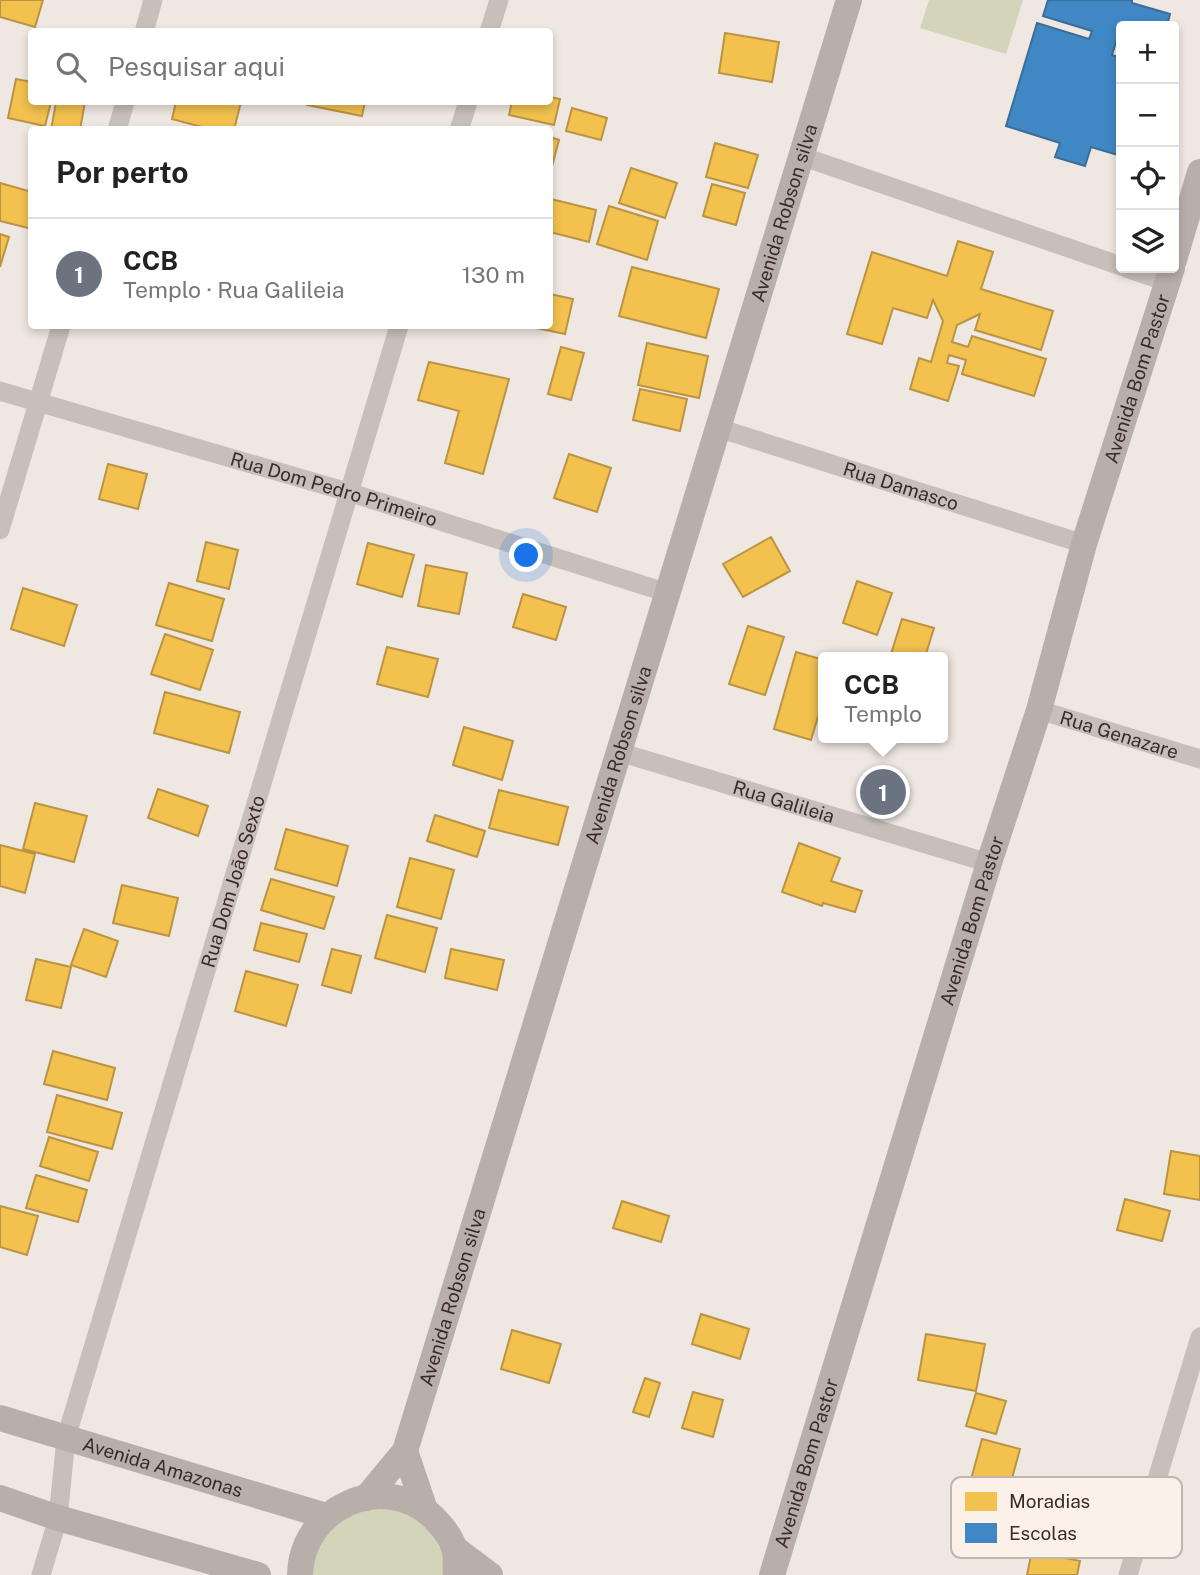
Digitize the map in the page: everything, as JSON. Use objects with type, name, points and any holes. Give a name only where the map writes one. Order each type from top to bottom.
[{"type":"street","points":[[145,28],[153,0]]},
{"type":"street","points":[[490,28],[499,0]]},
{"type":"street","name":"Avenida Robson silva","points":[[366,1498],[405,1451],[849,0]]},
{"type":"street","points":[[118,126],[123,105]]},
{"type":"street","points":[[460,126],[467,105]]},
{"type":"street","points":[[801,156],[1116,264]]},
{"type":"street","name":"Avenida Bom Pastor","points":[[1179,243],[1200,172]]},
{"type":"street","name":"Avenida Bom Pastor","points":[[772,1575],[989,863],[1039,710],[1084,544],[1170,273]]},
{"type":"street","points":[[0,530],[60,329]]},
{"type":"street","name":"Rua Dom João Sexto","points":[[41,1575],[58,1518],[65,1438],[398,329]]},
{"type":"street","name":"Rua Dom Pedro Primeiro","points":[[0,391],[348,492],[668,593]]},
{"type":"street","name":"Rua Damasco","points":[[718,428],[1084,544]]},
{"type":"street","name":"Rua Genazare","points":[[1039,710],[1200,759]]},
{"type":"street","name":"Rua Galileia","points":[[619,752],[989,863]]},
{"type":"street","points":[[1158,1477],[1200,1337]]},
{"type":"street","name":"Avenida Amazonas","points":[[0,1418],[326,1516]]},
{"type":"street","points":[[405,1451],[425,1510]]},
{"type":"street","points":[[300,1575],[300,1561],[309,1537],[326,1516],[349,1502],[376,1496],[403,1500],[425,1510],[443,1527],[454,1548],[456,1575]]},
{"type":"street","points":[[0,1498],[58,1518],[258,1575]]},
{"type":"street","points":[[454,1548],[490,1575]]},
{"type":"street","points":[[1128,1575],[1133,1558]]},
{"type":"green space","points":[[929,0],[1023,0],[1006,54],[920,28]]},
{"type":"green space","points":[[392,1505],[423,1525],[436,1539],[441,1548],[447,1575],[308,1575],[313,1546],[345,1512]]},
{"type":"building: Moradias","points":[[0,0],[43,0],[35,27],[0,17]]},
{"type":"building: Moradias","points":[[725,33],[779,42],[772,82],[719,73]]},
{"type":"building: Moradias","points":[[16,79],[28,81],[28,105],[50,105],[45,126],[8,118]]},
{"type":"building: Moradias","points":[[553,98],[560,99],[554,125],[509,115],[511,105],[553,105]]},
{"type":"building: Moradias","points":[[55,105],[84,105],[81,126],[52,126]]},
{"type":"building: Moradias","points":[[175,105],[240,105],[235,126],[198,126],[172,119]]},
{"type":"building: Moradias","points":[[307,105],[364,105],[362,116]]},
{"type":"building: Moradias","points":[[572,108],[607,118],[601,140],[566,131]]},
{"type":"building: Moradias","points":[[553,138],[559,140],[553,163]]},
{"type":"building: Moradias","points":[[715,143],[758,155],[748,188],[706,177]]},
{"type":"building: Moradias","points":[[631,168],[677,183],[665,218],[619,203]]},
{"type":"building: Moradias","points":[[0,183],[28,191],[28,228],[0,221]]},
{"type":"building: Moradias","points":[[712,184],[745,193],[736,225],[703,216]]},
{"type":"building: Moradias","points":[[553,199],[596,210],[589,242],[553,233]]},
{"type":"building: Moradias","points":[[609,206],[658,221],[647,260],[597,244]]},
{"type":"building: Moradias","points":[[0,234],[9,237],[0,267]]},
{"type":"building: Moradias","points":[[958,241],[993,252],[981,289],[1053,311],[1041,350],[975,330],[980,314],[957,325],[952,342],[968,347],[972,336],[1046,359],[1034,396],[962,374],[966,360],[949,355],[947,363],[959,366],[948,401],[910,389],[919,358],[931,362],[943,321],[933,300],[927,318],[893,308],[882,344],[847,334],[872,252],[947,276]]},
{"type":"building: Moradias","points":[[632,267],[719,289],[706,338],[619,316]]},
{"type":"building: Moradias","points":[[553,295],[573,299],[565,334],[541,329],[553,329]]},
{"type":"building: Moradias","points":[[647,343],[708,356],[699,398],[638,385]]},
{"type":"building: Moradias","points":[[561,347],[584,353],[571,400],[548,394]]},
{"type":"building: Moradias","points":[[429,362],[509,379],[483,474],[445,463],[459,411],[418,400]]},
{"type":"building: Moradias","points":[[640,389],[687,399],[680,431],[633,420]]},
{"type":"building: Moradias","points":[[569,454],[611,468],[597,512],[554,498]]},
{"type":"building: Moradias","points":[[108,464],[147,474],[138,509],[99,499]]},
{"type":"building: Moradias","points":[[771,537],[790,571],[743,597],[723,564]]},
{"type":"building: Moradias","points":[[206,542],[238,550],[229,589],[197,581]]},
{"type":"building: Moradias","points":[[368,543],[414,555],[402,597],[357,584]]},
{"type":"building: Moradias","points":[[426,565],[467,573],[459,614],[418,606]]},
{"type":"building: Moradias","points":[[857,581],[892,593],[877,635],[843,623]]},
{"type":"building: Moradias","points":[[169,583],[224,599],[212,641],[156,625]]},
{"type":"building: Moradias","points":[[23,588],[77,605],[64,646],[11,629]]},
{"type":"building: Moradias","points":[[523,594],[566,607],[556,640],[513,627]]},
{"type":"building: Moradias","points":[[902,619],[934,628],[927,652],[892,652]]},
{"type":"building: Moradias","points":[[748,626],[784,637],[765,695],[729,684]]},
{"type":"building: Moradias","points":[[165,634],[213,650],[200,690],[151,674]]},
{"type":"building: Moradias","points":[[387,647],[438,659],[428,697],[377,684]]},
{"type":"building: Moradias","points":[[796,652],[818,658],[818,717],[811,740],[774,729]]},
{"type":"building: Moradias","points":[[165,692],[240,712],[229,753],[154,733]]},
{"type":"building: Moradias","points":[[464,727],[513,741],[502,780],[453,765]]},
{"type":"building: Moradias","points":[[158,789],[208,806],[198,836],[148,818]]},
{"type":"building: Moradias","points":[[499,790],[568,807],[558,845],[489,828]]},
{"type":"building: Moradias","points":[[35,803],[87,816],[74,862],[23,849]]},
{"type":"building: Moradias","points":[[435,815],[485,831],[477,857],[427,841]]},
{"type":"building: Moradias","points":[[286,829],[348,846],[337,886],[275,869]]},
{"type":"building: Moradias","points":[[799,843],[840,858],[831,881],[862,891],[855,912],[823,903],[822,906],[782,892]]},
{"type":"building: Moradias","points":[[0,845],[35,854],[25,893],[0,886]]},
{"type":"building: Moradias","points":[[410,858],[454,870],[441,919],[397,907]]},
{"type":"building: Moradias","points":[[271,879],[334,897],[324,929],[261,910]]},
{"type":"building: Moradias","points":[[122,885],[178,898],[169,936],[113,923]]},
{"type":"building: Moradias","points":[[387,915],[437,928],[425,972],[375,958]]},
{"type":"building: Moradias","points":[[261,923],[307,934],[299,962],[254,950]]},
{"type":"building: Moradias","points":[[84,929],[118,941],[106,977],[71,965]]},
{"type":"building: Moradias","points":[[332,949],[361,956],[351,993],[322,985]]},
{"type":"building: Moradias","points":[[451,949],[504,960],[497,990],[445,978]]},
{"type":"building: Moradias","points":[[36,959],[71,967],[61,1008],[26,1000]]},
{"type":"building: Moradias","points":[[246,971],[298,985],[286,1026],[235,1011]]},
{"type":"building: Moradias","points":[[53,1051],[115,1068],[107,1100],[44,1084]]},
{"type":"building: Moradias","points":[[57,1095],[122,1113],[112,1149],[47,1132]]},
{"type":"building: Moradias","points":[[49,1137],[98,1152],[89,1181],[40,1166]]},
{"type":"building: Moradias","points":[[1171,1151],[1200,1156],[1200,1200],[1164,1194]]},
{"type":"building: Moradias","points":[[36,1175],[87,1190],[78,1222],[26,1208]]},
{"type":"building: Moradias","points":[[1125,1199],[1170,1211],[1162,1241],[1117,1230]]},
{"type":"building: Moradias","points":[[622,1201],[669,1216],[661,1242],[613,1228]]},
{"type":"building: Moradias","points":[[0,1206],[38,1216],[27,1255],[0,1247]]},
{"type":"building: Moradias","points":[[701,1314],[749,1329],[740,1359],[692,1344]]},
{"type":"building: Moradias","points":[[512,1330],[561,1344],[549,1383],[501,1369]]},
{"type":"building: Moradias","points":[[926,1334],[985,1344],[976,1391],[918,1380]]},
{"type":"building: Moradias","points":[[645,1378],[660,1383],[649,1417],[633,1412]]},
{"type":"building: Moradias","points":[[693,1392],[723,1400],[713,1437],[682,1428]]},
{"type":"building: Moradias","points":[[976,1393],[1006,1401],[996,1434],[966,1426]]},
{"type":"building: Moradias","points":[[982,1439],[1020,1449],[1012,1477],[972,1477]]},
{"type":"building: Moradias","points":[[1031,1558],[1066,1558],[1080,1561],[1077,1575],[1027,1575]]},
{"type":"building: Escolas","points":[[1048,0],[1132,0],[1132,3],[1170,14],[1168,21],[1116,21],[1116,42],[1112,55],[1116,56],[1116,154],[1091,147],[1085,166],[1055,157],[1060,143],[1006,126],[1037,23],[1089,39],[1092,31],[1043,16]]},
{"type":"place","name":"CCB","points":[[883,792]]}]
